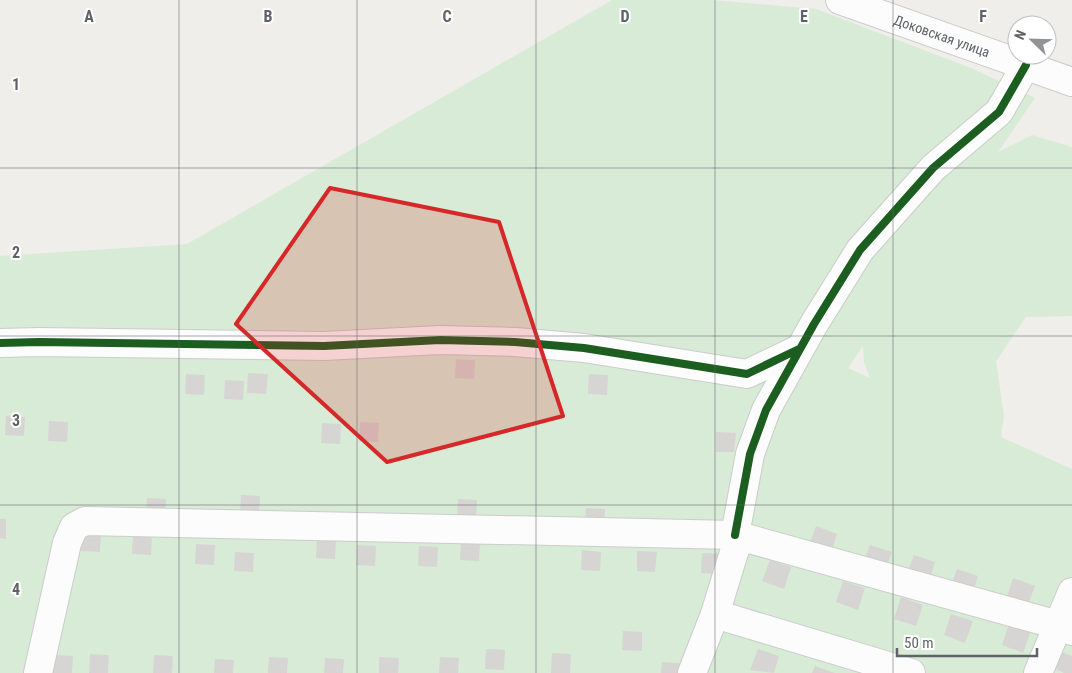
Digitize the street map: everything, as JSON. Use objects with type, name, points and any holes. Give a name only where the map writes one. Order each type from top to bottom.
[{"type":"street","name":"Доковская улица","points":[[840,0],[1007,58]]},
{"type":"street","name":"Доковская улица","points":[[1026,65],[1072,82]]},
{"type":"street","points":[[692,673],[715,614],[736,546],[735,535],[750,454],[766,410],[798,349],[860,250],[933,168],[999,112],[1026,65]]},
{"type":"street","points":[[0,343],[324,346],[440,340],[515,342],[584,348],[747,374],[798,349]]},
{"type":"street","points":[[38,673],[67,543],[74,527],[85,521],[735,535],[1065,628]]},
{"type":"street","points":[[1038,673],[1065,628],[1072,592]]},
{"type":"street","points":[[715,614],[912,673]]},
{"type":"highlighted area","points":[[330,188],[499,222],[563,416],[387,462],[236,324]]},
{"type":"green space","points":[[612,0],[712,0],[816,9],[971,68],[1035,98],[998,152],[1032,135],[1072,147],[1072,316],[1026,317],[996,361],[1004,416],[1001,437],[1072,469],[1072,673],[0,673],[0,256],[187,244]],"holes":[[[863,346],[864,362],[870,378],[848,368]]]},
{"type":"building","points":[[456,359],[475,360],[474,379],[455,378]]},
{"type":"building","points":[[248,373],[268,374],[266,394],[247,393]]},
{"type":"building","points":[[186,374],[205,375],[204,395],[185,394]]},
{"type":"building","points":[[589,374],[608,375],[607,395],[588,394]]},
{"type":"building","points":[[225,380],[244,381],[243,400],[224,399]]},
{"type":"building","points":[[6,416],[25,417],[24,436],[5,435]]},
{"type":"building","points":[[49,421],[68,422],[67,442],[48,441]]},
{"type":"building","points":[[360,422],[379,423],[378,442],[359,441]]},
{"type":"building","points":[[322,423],[341,424],[340,444],[321,443]]},
{"type":"building","points":[[716,432],[736,433],[734,452],[716,452]]},
{"type":"building","points":[[241,495],[260,496],[259,516],[240,515]]},
{"type":"building","points":[[147,498],[166,499],[165,519],[146,517]]},
{"type":"building","points":[[458,499],[477,500],[476,520],[457,519]]},
{"type":"building","points":[[586,508],[605,509],[604,528],[585,527]]},
{"type":"building","points":[[0,519],[6,519],[6,539],[0,538]]},
{"type":"building","points":[[816,526],[837,534],[830,555],[808,548]]},
{"type":"building","points":[[82,532],[101,533],[100,552],[81,551]]},
{"type":"building","points":[[133,534],[152,535],[151,555],[132,554]]},
{"type":"building","points":[[317,538],[336,539],[335,559],[316,558]]},
{"type":"building","points":[[461,540],[480,541],[479,561],[460,560]]},
{"type":"building","points":[[196,544],[215,545],[214,565],[195,564]]},
{"type":"building","points":[[357,545],[376,546],[375,566],[356,565]]},
{"type":"building","points":[[870,545],[892,552],[884,574],[862,566]]},
{"type":"building","points":[[419,546],[438,547],[437,567],[418,566]]},
{"type":"building","points":[[582,550],[601,552],[600,571],[581,570]]},
{"type":"building","points":[[637,551],[657,552],[655,572],[637,571]]},
{"type":"building","points":[[235,552],[254,553],[253,572],[234,571]]},
{"type":"building","points":[[702,553],[721,554],[720,574],[701,573]]},
{"type":"building","points":[[914,555],[935,562],[928,584],[906,576]]},
{"type":"building","points":[[770,560],[791,567],[784,589],[762,581]]},
{"type":"building","points":[[957,569],[978,576],[971,598],[949,590]]},
{"type":"building","points":[[1013,578],[1035,586],[1027,607],[1006,600]]},
{"type":"building","points":[[843,581],[865,588],[858,610],[836,602]]},
{"type":"building","points":[[901,597],[923,605],[916,626],[894,619]]},
{"type":"building","points":[[951,614],[973,621],[965,643],[944,635]]},
{"type":"building","points":[[1009,624],[1031,631],[1023,653],[1002,645]]},
{"type":"building","points":[[623,631],[642,632],[642,651],[622,650]]},
{"type":"building","points":[[486,649],[505,650],[504,670],[485,669]]},
{"type":"building","points":[[758,649],[779,656],[774,673],[750,670]]},
{"type":"building","points":[[1061,652],[1072,656],[1072,673],[1064,673],[1054,668]]},
{"type":"building","points":[[552,653],[571,654],[570,673],[551,673]]},
{"type":"building","points":[[90,654],[109,655],[108,673],[89,673]]},
{"type":"building","points":[[54,655],[73,656],[72,673],[53,673]]},
{"type":"building","points":[[154,655],[173,656],[172,673],[153,673]]},
{"type":"building","points":[[269,657],[288,658],[287,673],[268,673]]},
{"type":"building","points":[[379,657],[399,658],[398,673],[379,673]]},
{"type":"building","points":[[440,657],[459,658],[458,673],[439,673]]},
{"type":"building","points":[[325,658],[344,659],[343,673],[324,673]]},
{"type":"building","points":[[215,659],[234,660],[233,673],[214,673]]},
{"type":"building","points":[[662,662],[680,663],[680,673],[661,673]]},
{"type":"building","points":[[815,666],[835,673],[812,673]]},
{"type":"cycle path","points":[[735,535],[750,454],[766,410],[814,324],[860,250],[933,168],[999,112],[1026,65]]},
{"type":"cycle path","points":[[0,343],[324,346],[440,340],[515,342],[584,348],[747,374],[799,349]]}]
